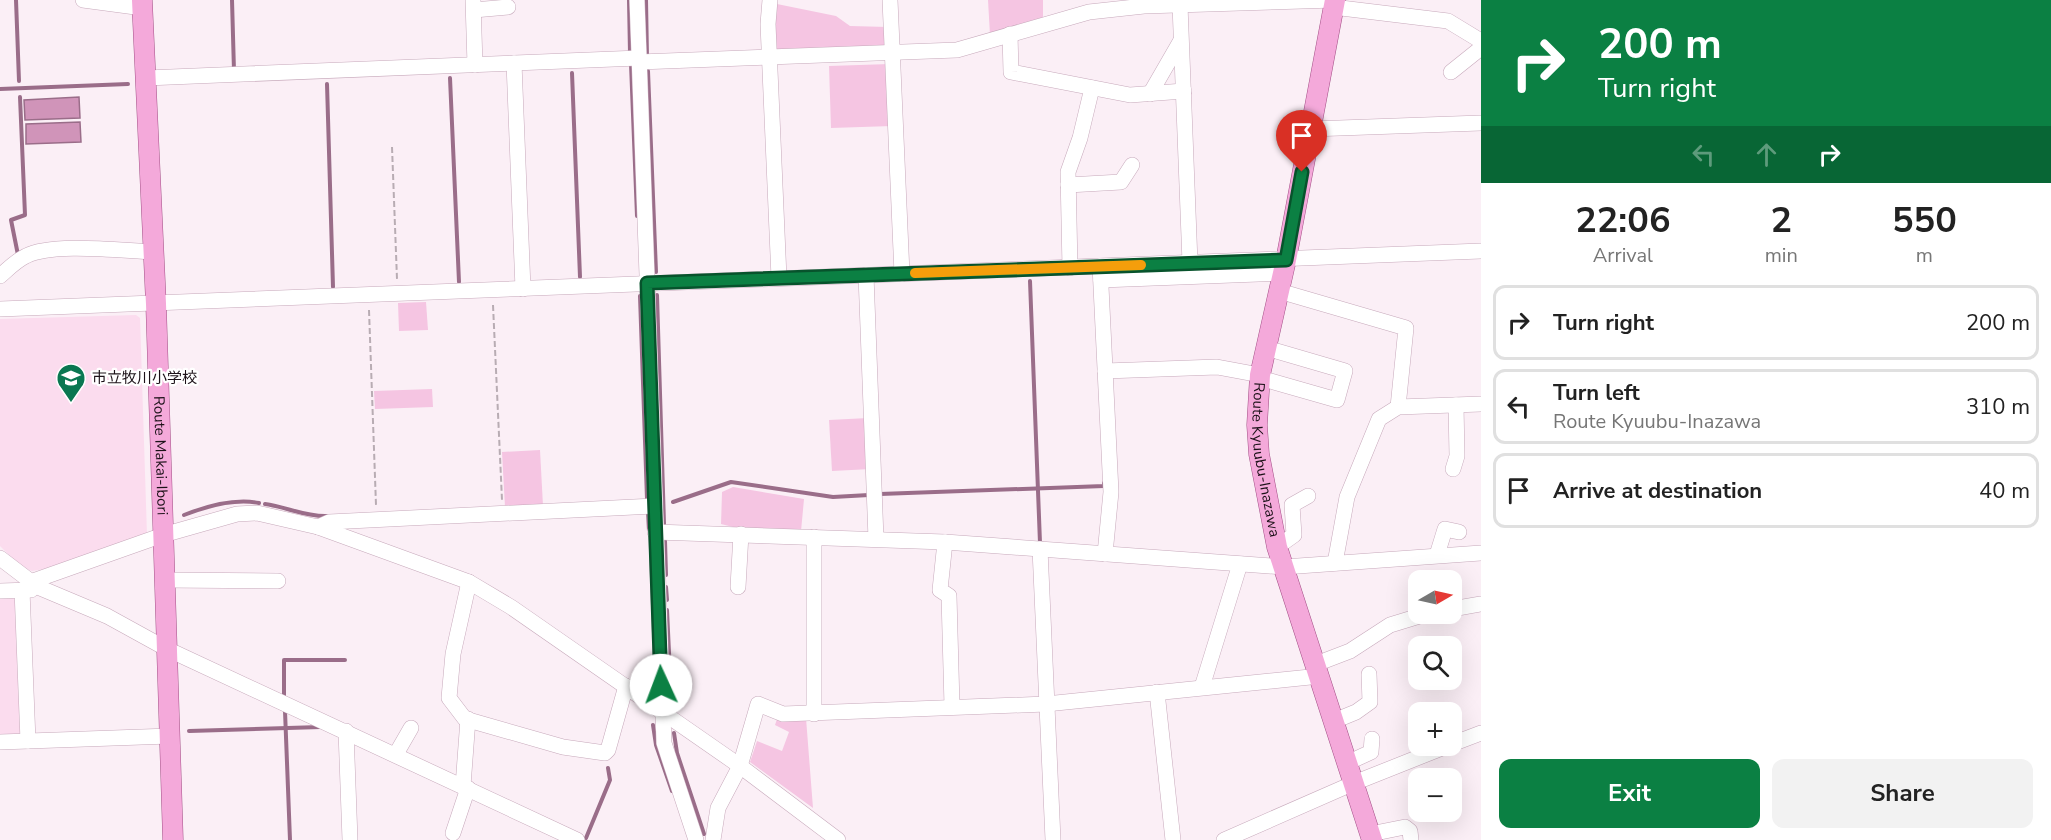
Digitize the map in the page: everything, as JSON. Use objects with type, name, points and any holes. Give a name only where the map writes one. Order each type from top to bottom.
[{"type":"main road","name":"Route Makai-Ibori","points":[[142,4],[156,304],[173,840]]},
{"type":"main road","name":"Route Kyuubu-Inazawa","points":[[1334,4],[1283,274],[1260,376],[1257,425],[1259,454],[1277,547],[1371,837]]},
{"type":"street","points":[[83,0],[142,4]]},
{"type":"street","points":[[637,0],[664,743],[696,840]]},
{"type":"street","points":[[770,0],[768,24],[779,278]]},
{"type":"street","points":[[890,0],[902,274]]},
{"type":"street","points":[[146,78],[475,64],[957,50],[1089,12],[1143,3],[1180,5],[1334,4],[1448,21],[1481,41]]},
{"type":"street","points":[[475,64],[473,5],[508,7]]},
{"type":"street","points":[[1180,5],[1190,263]]},
{"type":"street","points":[[1010,34],[1011,72],[1130,95],[1184,91]]},
{"type":"street","points":[[1150,94],[1182,39]]},
{"type":"street","points":[[1452,72],[1481,48]]},
{"type":"street","points":[[514,63],[523,288]]},
{"type":"street","points":[[1070,268],[1068,172],[1080,138],[1092,88]]},
{"type":"street","points":[[1311,129],[1481,123]]},
{"type":"street","points":[[1068,185],[1121,182],[1132,165]]},
{"type":"street","points":[[0,276],[26,256],[34,253],[76,248],[154,252]]},
{"type":"street","points":[[0,309],[1070,268],[1100,273],[1283,274],[1481,251]]},
{"type":"street","points":[[1100,273],[1190,263],[1283,274],[1406,328],[1398,407]]},
{"type":"street","points":[[1100,273],[1111,492],[1106,554]]},
{"type":"street","points":[[866,275],[876,539]]},
{"type":"street","points":[[1105,371],[1217,367],[1260,376],[1337,400],[1345,371],[1266,348]]},
{"type":"street","points":[[1335,563],[1347,497],[1379,419],[1398,407],[1481,404]]},
{"type":"street","points":[[1453,469],[1457,456],[1456,405]]},
{"type":"street","points":[[1277,547],[1300,535],[1292,505],[1308,496]]},
{"type":"street","points":[[318,527],[329,522],[376,519],[654,506]]},
{"type":"street","points":[[0,591],[32,587],[163,535],[237,514],[257,513],[318,527],[469,582],[511,607],[663,711],[838,840]]},
{"type":"street","points":[[1437,555],[1444,529],[1459,532]]},
{"type":"street","points":[[655,532],[945,542],[1284,567],[1481,553]]},
{"type":"street","points":[[738,587],[741,534]]},
{"type":"street","points":[[814,537],[814,714]]},
{"type":"street","points":[[945,542],[940,590],[949,596],[952,706]]},
{"type":"street","points":[[1040,549],[1053,840]]},
{"type":"street","points":[[0,558],[32,587],[107,616],[167,649],[578,840]]},
{"type":"street","points":[[1202,687],[1240,564]]},
{"type":"street","points":[[165,580],[278,581]]},
{"type":"street","points":[[469,582],[453,654],[449,698],[468,719],[563,747],[605,753],[608,750],[626,686]]},
{"type":"street","points":[[28,741],[32,587]]},
{"type":"street","points":[[1462,607],[1481,604]]},
{"type":"street","points":[[713,840],[718,808],[740,766],[758,704],[783,714],[814,714],[952,706],[1046,704],[1202,687],[1318,670],[1390,625],[1408,620]]},
{"type":"street","points":[[1334,721],[1356,712],[1370,702],[1369,674]]},
{"type":"street","points":[[1157,692],[1173,840]]},
{"type":"street","points":[[453,833],[466,787],[468,719]]},
{"type":"street","points":[[396,754],[411,728]]},
{"type":"street","points":[[346,731],[350,840]]},
{"type":"street","points":[[1462,740],[1481,733]]},
{"type":"street","points":[[0,742],[170,736]]},
{"type":"street","points":[[1347,763],[1371,752],[1371,739]]},
{"type":"street","points":[[1226,840],[1354,783],[1422,756]]},
{"type":"street","points":[[1371,837],[1405,827],[1410,831],[1411,840]]},
{"type":"path","points":[[392,147],[398,294]]},
{"type":"path","points":[[493,290],[502,513]]},
{"type":"path","points":[[369,295],[376,519]]},
{"type":"shaded area","points":[[988,0],[1043,0],[1043,19],[990,35]]},
{"type":"shaded area","points":[[772,3],[836,16],[850,26],[888,27],[889,47],[774,52]]},
{"type":"shaded area","points":[[890,64],[892,126],[831,128],[829,66]]},
{"type":"shaded area","points":[[79,97],[80,118],[25,120],[24,100]]},
{"type":"shaded area","points":[[80,122],[81,142],[26,144],[26,124]]},
{"type":"shaded area","points":[[426,302],[428,330],[399,331],[398,303]]},
{"type":"shaded area","name":"市立牧川小学校","points":[[136,315],[140,318],[147,535],[57,567],[32,571],[21,567],[0,546],[0,319]]},
{"type":"shaded area","points":[[432,389],[433,407],[375,409],[374,391]]},
{"type":"shaded area","points":[[868,418],[871,469],[832,471],[829,420]]},
{"type":"shaded area","points":[[540,450],[543,506],[505,507],[502,452]]},
{"type":"shaded area","points":[[733,487],[804,499],[801,531],[737,528],[721,524],[722,492]]},
{"type":"shaded area","points":[[0,598],[13,598],[19,604],[23,730],[19,736],[0,737]]},
{"type":"shaded area","points":[[806,718],[813,808],[750,762],[757,741],[782,751],[789,732],[775,725],[777,719]]},
{"type":"waterway","points":[[16,0],[19,81]]},
{"type":"waterway","points":[[232,0],[234,71]]},
{"type":"waterway","points":[[629,0],[630,53]]},
{"type":"waterway","points":[[646,0],[647,57]]},
{"type":"waterway","points":[[631,64],[637,216]]},
{"type":"waterway","points":[[648,71],[656,272]]},
{"type":"waterway","points":[[572,73],[580,277]]},
{"type":"waterway","points":[[450,78],[459,282]]},
{"type":"waterway","points":[[0,89],[128,84]]},
{"type":"waterway","points":[[327,84],[333,287]]},
{"type":"waterway","points":[[18,255],[11,220],[25,215],[20,97]]},
{"type":"waterway","points":[[1030,281],[1040,543]]},
{"type":"waterway","points":[[657,295],[664,524]]},
{"type":"waterway","points":[[640,296],[647,499]]},
{"type":"waterway","points":[[673,502],[731,482],[833,497],[869,495]]},
{"type":"waterway","points":[[880,494],[1104,486],[1104,483]]},
{"type":"waterway","points":[[184,515],[221,504],[259,503]]},
{"type":"waterway","points":[[265,504],[312,515],[327,516]]},
{"type":"waterway","points":[[648,512],[649,531]]},
{"type":"waterway","points":[[665,541],[666,575]]},
{"type":"waterway","points":[[666,587],[667,600]]},
{"type":"waterway","points":[[667,610],[671,695]]},
{"type":"waterway","points":[[284,696],[284,660],[345,660]]},
{"type":"waterway","points":[[285,711],[290,840]]},
{"type":"waterway","points":[[653,725],[656,745],[672,791]]},
{"type":"waterway","points":[[189,731],[321,727]]},
{"type":"waterway","points":[[674,733],[677,753],[704,834]]},
{"type":"waterway","points":[[586,838],[610,780],[608,768]]},
{"type":"slow traffic","points":[[915,273],[1141,265]]},
{"type":"place","name":"市立牧川小学校","points":[[71,404]]},
{"type":"route","points":[[661,685],[647,283],[1286,260],[1302,172]]}]
